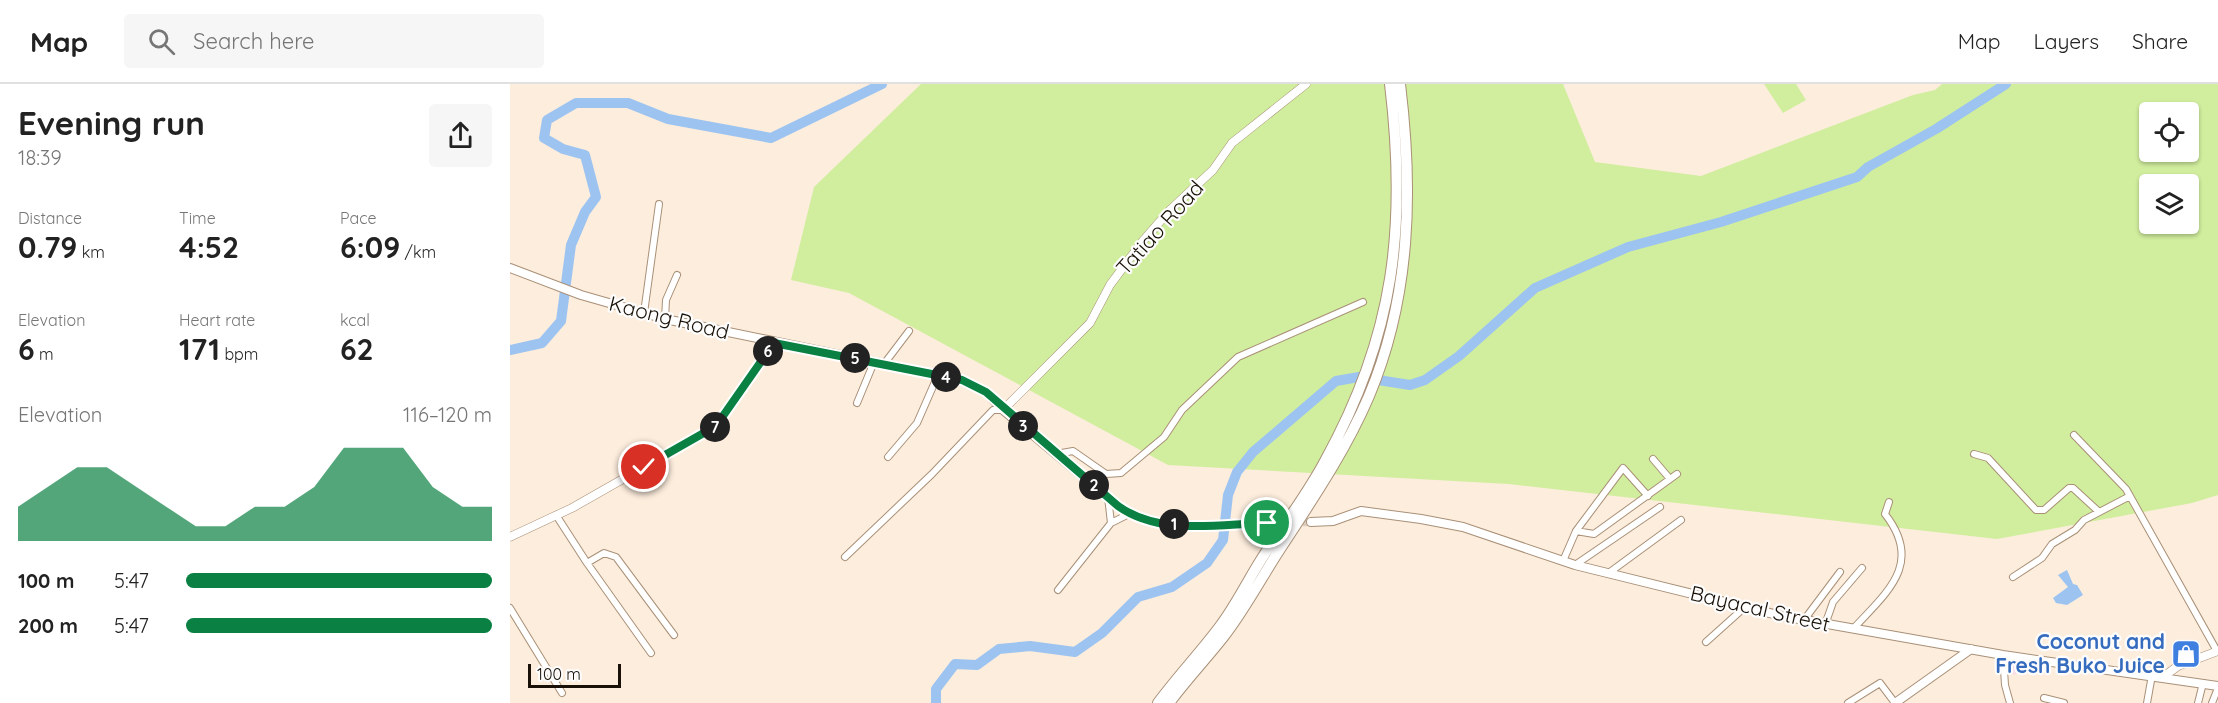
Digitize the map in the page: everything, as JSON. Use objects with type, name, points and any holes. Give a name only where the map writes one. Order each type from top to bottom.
[{"type":"highway","points":[[1384,337],[1397,227],[1397,144],[1390,84]]},
{"type":"highway","points":[[1169,703],[1240,614],[1320,488],[1352,420],[1384,337],[1407,236],[1409,189],[1407,144],[1400,84]]},
{"type":"highway","points":[[1158,703],[1222,624],[1352,420]]},
{"type":"main road","name":"Kaong Road","points":[[510,268],[581,295],[665,319],[962,380],[986,392],[1003,410],[1128,514],[1155,523],[1267,523]]},
{"type":"main road","name":"Bayacal Street","points":[[1311,522],[1333,521],[1362,511],[1421,519],[1463,527],[1575,565],[1804,621],[2003,655],[2152,675],[2218,687]]},
{"type":"main road","points":[[1895,703],[1971,649]]},
{"type":"street","name":"Tatiao Road","points":[[1003,410],[1090,323],[1110,285],[1142,242],[1170,210],[1213,170],[1232,143],[1306,84]]},
{"type":"street","points":[[645,313],[659,204]]},
{"type":"street","points":[[665,319],[666,300],[677,275]]},
{"type":"street","points":[[1056,454],[1073,451],[1106,474],[1121,473],[1133,466],[1164,437],[1182,410],[1238,357],[1363,302]]},
{"type":"street","points":[[884,364],[909,331]]},
{"type":"street","points":[[510,537],[556,515],[716,426],[774,343]]},
{"type":"street","points":[[857,403],[874,362]]},
{"type":"street","points":[[888,457],[917,423],[939,375]]},
{"type":"street","points":[[846,557],[932,474],[993,410],[1003,410]]},
{"type":"street","points":[[2074,435],[2116,477],[2130,496],[2217,651],[2178,666],[2163,677]]},
{"type":"street","points":[[1974,454],[1988,458],[2036,510],[2044,510],[2069,488],[2073,488],[2098,512]]},
{"type":"street","points":[[1653,459],[1670,479]]},
{"type":"street","points":[[1563,561],[1576,531],[1623,468],[1648,496]]},
{"type":"street","points":[[1576,531],[1594,534],[1677,474]]},
{"type":"street","points":[[2013,577],[2042,558],[2052,544],[2098,512],[2130,496]]},
{"type":"street","points":[[1108,498],[1111,523]]},
{"type":"street","points":[[1853,629],[1896,582],[1899,572],[1903,556],[1896,529],[1885,514],[1889,502]]},
{"type":"street","points":[[1575,565],[1660,507]]},
{"type":"street","points":[[1058,590],[1111,523],[1128,514]]},
{"type":"street","points":[[556,515],[651,653]]},
{"type":"street","points":[[1610,572],[1682,520]]},
{"type":"street","points":[[587,563],[604,553],[616,557],[674,635]]},
{"type":"street","points":[[1825,625],[1833,602],[1862,568]]},
{"type":"street","points":[[1804,621],[1840,572]]},
{"type":"street","points":[[1706,642],[1745,607]]},
{"type":"street","points":[[510,608],[562,693]]},
{"type":"street","points":[[2003,655],[2005,685],[2010,703]]},
{"type":"street","points":[[2147,703],[2152,675]]},
{"type":"street","points":[[1848,703],[1880,683],[1895,703]]},
{"type":"street","points":[[2198,703],[2203,683]]},
{"type":"street","points":[[2212,703],[2218,687]]},
{"type":"street","points":[[2044,698],[2064,703]]},
{"type":"shaded area","points":[[2003,658],[2015,661],[2018,674],[2004,676]]},
{"type":"green space","points":[[921,84],[1563,84],[1595,162],[1701,176],[1913,95],[1935,90],[1942,84],[2218,84],[2218,495],[2192,503],[1997,539],[1508,484],[1168,465],[849,293],[791,280],[814,187]]},
{"type":"green space","points":[[1764,84],[1796,84],[1806,100],[1783,113]]},
{"type":"water","points":[[2067,570],[2073,584],[2077,585],[2083,595],[2067,605],[2056,603],[2053,598],[2068,587],[2058,575]]},
{"type":"waterway","points":[[510,350],[542,343],[561,321],[571,245],[585,212],[596,197],[585,155],[563,149],[544,138],[547,120],[576,103],[628,103],[668,119],[771,138],[882,84]]},
{"type":"waterway","points":[[936,703],[936,689],[955,664],[977,665],[999,649],[1030,646],[1075,652],[1102,633],[1138,597],[1172,587],[1207,563],[1223,540],[1228,495],[1237,472],[1253,452],[1336,381],[1359,377],[1410,385],[1425,380],[1459,356],[1535,288],[1628,247],[1721,222],[1857,177],[1868,167],[1936,129],[2006,84]]},
{"type":"tunnel","points":[[1267,523],[1311,522]]},
{"type":"place","name":"Coconut and Fresh Buko Juice","points":[[2186,654]]},
{"type":"route","points":[[644,467],[716,426],[774,343],[962,380],[986,392],[1003,410],[1118,506],[1137,518],[1164,524],[1188,525],[1267,523]]}]
